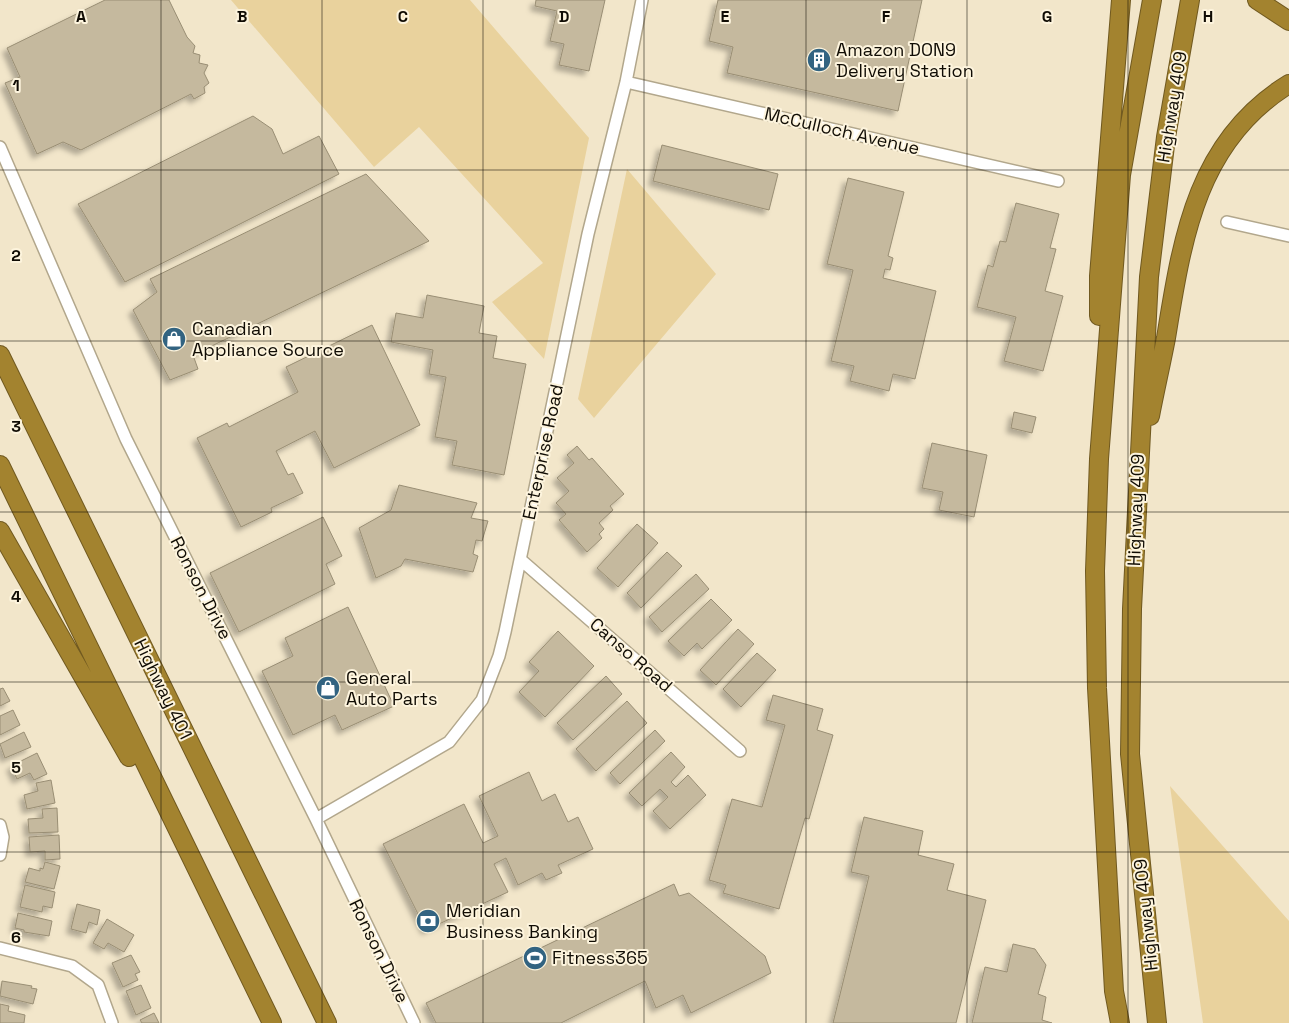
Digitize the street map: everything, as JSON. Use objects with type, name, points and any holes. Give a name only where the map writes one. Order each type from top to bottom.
[{"type":"highway","points":[[1099,459],[1099,276],[1121,0]]},
{"type":"highway","name":"Highway 409","points":[[1120,1023],[1114,991],[1097,688],[1096,571],[1099,459],[1121,175],[1152,0]]},
{"type":"highway","name":"Highway 409","points":[[1157,1023],[1130,754],[1137,478],[1149,277],[1166,137],[1190,0]]},
{"type":"highway","points":[[1257,0],[1289,20]]},
{"type":"highway","points":[[1137,478],[1165,342],[1180,252],[1195,203],[1210,167],[1232,134],[1269,96],[1289,84]]},
{"type":"highway","name":"Highway 401","points":[[0,355],[326,1023]]},
{"type":"highway","points":[[0,466],[200,880],[272,1023]]},
{"type":"highway","points":[[0,531],[200,880]]},
{"type":"street","name":"Enterprise Road","points":[[316,819],[449,742],[482,700],[500,656],[588,234],[626,82],[642,0]]},
{"type":"street","name":"McCulloch Avenue","points":[[626,82],[1058,181]]},
{"type":"street","name":"Ronson Drive","points":[[0,147],[126,439],[316,819],[414,1023]]},
{"type":"street","points":[[1227,222],[1289,236]]},
{"type":"street","name":"Canso Road","points":[[521,560],[740,751]]},
{"type":"street","points":[[0,825],[2,837],[0,855]]},
{"type":"street","points":[[0,948],[72,966],[98,985],[112,1023]]},
{"type":"shaded area","points":[[231,0],[470,0],[589,138],[544,359],[492,302],[543,263],[419,127],[374,167]]},
{"type":"shaded area","points":[[627,169],[716,274],[594,418],[578,399]]},
{"type":"shaded area","points":[[1170,786],[1289,921],[1289,1023],[1203,1023]]},
{"type":"building","points":[[105,0],[169,0],[187,37],[195,46],[193,53],[200,55],[199,63],[208,65],[204,73],[209,83],[204,87],[205,93],[194,99],[191,94],[81,150],[63,142],[37,154],[5,83],[20,77],[7,48]]},
{"type":"building","points":[[536,0],[605,0],[589,71],[559,65],[564,44],[550,41],[557,11],[535,6]]},
{"type":"building","name":"Amazon DON9 Delivery Station","points":[[718,0],[922,0],[898,111],[727,73],[733,47],[709,41]]},
{"type":"building","points":[[253,116],[272,129],[283,154],[319,136],[339,174],[125,282],[78,204]]},
{"type":"building","points":[[662,145],[778,174],[769,210],[653,181]]},
{"type":"building","points":[[366,174],[429,241],[193,355],[198,369],[170,380],[133,310],[157,292],[150,279]]},
{"type":"building","points":[[848,178],[904,192],[888,256],[893,258],[890,270],[885,269],[883,278],[936,291],[915,379],[893,374],[889,391],[850,381],[854,366],[831,361],[853,270],[827,264]]},
{"type":"building","points":[[1016,203],[1059,214],[1050,248],[1056,249],[1045,291],[1063,296],[1043,371],[1004,361],[1016,317],[977,307],[988,265],[993,267],[1000,241],[1006,242]]},
{"type":"building","points":[[427,295],[484,306],[479,333],[497,336],[493,358],[526,364],[504,475],[452,465],[457,441],[435,437],[446,377],[429,374],[433,350],[391,342],[396,313],[423,318]]},
{"type":"building","points":[[372,325],[420,425],[334,468],[315,431],[276,451],[288,475],[293,473],[303,493],[271,508],[272,512],[241,527],[197,438],[227,423],[229,427],[298,392],[286,367]]},
{"type":"building","points":[[1014,412],[1036,417],[1032,433],[1011,428]]},
{"type":"building","points":[[932,443],[987,455],[974,517],[939,510],[943,492],[922,488]]},
{"type":"building","points":[[577,446],[589,460],[592,458],[624,494],[610,506],[613,510],[599,523],[604,529],[599,534],[602,538],[587,552],[559,520],[566,514],[556,503],[569,491],[557,478],[574,463],[567,455]]},
{"type":"building","points":[[399,485],[477,503],[471,518],[488,521],[482,541],[476,540],[473,554],[478,556],[473,572],[405,559],[401,566],[376,578],[359,528],[391,510]]},
{"type":"building","points":[[323,517],[342,556],[326,564],[335,584],[239,632],[210,573]]},
{"type":"building","points":[[637,524],[658,543],[618,587],[597,568]]},
{"type":"building","points":[[667,552],[682,566],[641,608],[627,593]]},
{"type":"building","points":[[696,574],[709,589],[662,632],[649,617]]},
{"type":"building","points":[[711,599],[732,620],[702,649],[697,643],[684,656],[668,641]]},
{"type":"building","name":"General Auto Parts","points":[[348,607],[394,706],[342,730],[335,715],[293,735],[262,671],[293,656],[285,638]]},
{"type":"building","points":[[738,629],[754,644],[716,685],[700,670]]},
{"type":"building","points":[[558,631],[594,666],[545,717],[519,692],[539,671],[529,662]]},
{"type":"building","points":[[757,653],[776,670],[741,707],[723,689]]},
{"type":"building","points":[[606,676],[622,694],[573,740],[557,723]]},
{"type":"building","points":[[3,688],[10,701],[0,706],[0,689]]},
{"type":"building","points":[[773,695],[823,709],[817,730],[833,735],[809,819],[805,818],[779,909],[723,893],[726,885],[709,880],[732,799],[762,807],[785,725],[766,720]]},
{"type":"building","points":[[627,701],[647,723],[596,771],[576,749]]},
{"type":"building","points":[[13,710],[20,725],[0,735],[0,716]]},
{"type":"building","points":[[655,730],[665,741],[620,784],[610,773]]},
{"type":"building","points":[[24,732],[31,747],[5,758],[0,744]]},
{"type":"building","points":[[671,752],[685,767],[671,782],[676,787],[688,775],[706,795],[670,829],[653,811],[668,797],[660,789],[642,806],[629,793]]},
{"type":"building","points":[[37,753],[47,774],[34,780],[30,773],[17,779],[11,766]]},
{"type":"building","points":[[529,772],[542,801],[555,794],[568,822],[578,817],[593,849],[558,865],[562,873],[546,880],[542,873],[518,885],[506,858],[494,864],[508,892],[426,930],[383,844],[464,804],[483,843],[498,836],[479,796]]},
{"type":"building","points":[[51,780],[55,803],[27,809],[24,795],[38,791],[36,783]]},
{"type":"building","points":[[57,808],[58,832],[29,833],[28,819],[43,818],[42,809]]},
{"type":"building","points":[[864,817],[923,831],[918,855],[954,864],[947,890],[986,900],[956,1023],[833,1023],[869,876],[851,872]]},
{"type":"building","points":[[59,835],[60,859],[45,860],[45,851],[30,852],[29,837]]},
{"type":"building","points":[[45,862],[60,866],[54,889],[25,882],[29,868],[40,871],[40,868],[43,869]]},
{"type":"building","points":[[674,884],[679,896],[689,893],[765,956],[771,973],[691,1013],[683,995],[656,1008],[645,981],[561,1023],[436,1023],[426,1003]]},
{"type":"building","points":[[25,885],[55,892],[52,908],[43,906],[42,912],[20,907]]},
{"type":"building","points":[[77,904],[100,910],[97,925],[89,922],[86,933],[71,929]]},
{"type":"building","points":[[18,913],[52,921],[49,936],[24,932],[24,930],[15,928]]},
{"type":"building","points":[[107,919],[134,935],[124,952],[108,943],[104,949],[93,943]]},
{"type":"building","points":[[1013,944],[1035,949],[1046,965],[1038,994],[1046,997],[1042,1020],[1052,1023],[972,1023],[985,967],[1007,972]]},
{"type":"building","points":[[131,955],[140,972],[135,974],[138,980],[123,987],[112,963]]},
{"type":"building","points":[[2,981],[32,986],[31,988],[37,989],[33,1004],[0,996]]},
{"type":"building","points":[[141,985],[151,1008],[136,1015],[126,991]]},
{"type":"building","points":[[0,1004],[9,1006],[8,1011],[25,1015],[24,1023],[0,1023]]},
{"type":"building","points":[[154,1013],[159,1023],[142,1023],[140,1020]]},
{"type":"place","name":"Amazon DON9 Delivery Station","points":[[819,60]]},
{"type":"place","name":"Canadian Appliance Source","points":[[174,339]]},
{"type":"place","name":"General Auto Parts","points":[[328,688]]},
{"type":"place","name":"Meridian Business Banking","points":[[428,921]]},
{"type":"place","name":"Fitness365","points":[[535,958]]}]
